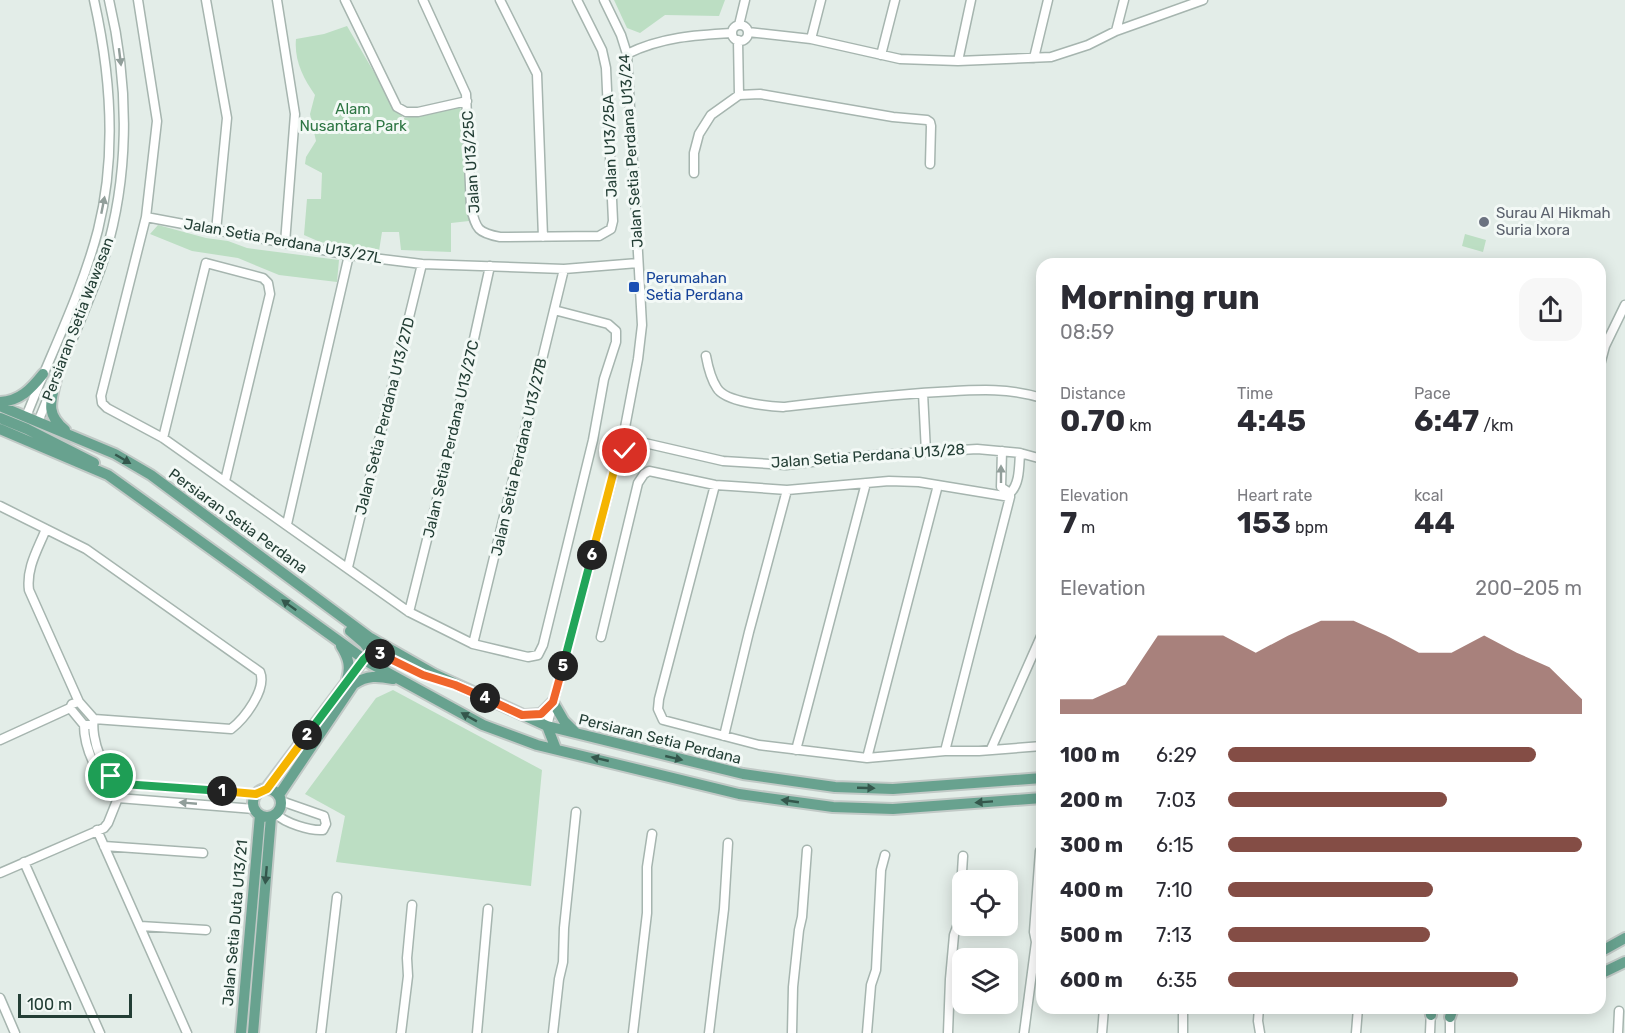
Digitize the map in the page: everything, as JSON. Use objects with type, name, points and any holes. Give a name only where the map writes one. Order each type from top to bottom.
[{"type":"main road","points":[[0,404],[20,398],[43,374]]},
{"type":"main road","points":[[56,379],[50,406],[52,416],[57,424],[70,435]]},
{"type":"main road","name":"Persiaran Setia Perdana","points":[[0,404],[38,423],[115,454],[151,475],[369,637],[455,685],[547,726],[743,774],[835,787],[893,789],[1036,778]]},
{"type":"main road","points":[[26,417],[27,429]]},
{"type":"main road","points":[[0,418],[91,460],[108,475],[336,639],[368,657],[400,680],[483,725],[523,740],[739,794],[833,807],[893,809],[1036,798]]},
{"type":"main road","points":[[27,429],[38,423]]},
{"type":"main road","points":[[0,429],[108,475]]},
{"type":"main road","points":[[314,595],[328,613],[364,643],[368,657]]},
{"type":"main road","points":[[336,639],[347,655],[350,669],[349,684]]},
{"type":"main road","points":[[368,657],[387,656],[423,675],[455,685]]},
{"type":"main road","points":[[368,657],[349,684],[280,798],[280,808],[265,814],[253,801],[349,684],[373,676],[400,680]]},
{"type":"main road","points":[[522,715],[541,714],[553,702],[564,721],[576,734]]},
{"type":"main road","points":[[523,740],[547,726],[556,749]]},
{"type":"main road","points":[[261,792],[271,790],[280,798]]},
{"type":"main road","name":"Jalan Setia Duta U13/21","points":[[241,1033],[265,814]]},
{"type":"main road","name":"Jalan Setia Duta U13/21","points":[[253,1033],[265,814]]},
{"type":"main road","points":[[1606,949],[1625,938]]},
{"type":"main road","points":[[1606,971],[1625,962]]},
{"type":"street","name":"Persiaran Setia Wawasan","points":[[26,417],[77,296],[98,230],[105,192],[110,115],[106,67],[94,0]]},
{"type":"street","name":"Persiaran Setia Wawasan","points":[[38,423],[100,268],[119,195],[124,114],[120,58],[109,0]]},
{"type":"street","points":[[138,0],[157,121],[146,217],[102,403],[163,438],[225,480],[409,612],[473,644],[528,657],[538,655],[543,645],[593,440],[604,379],[616,337],[613,327],[608,324],[554,310]]},
{"type":"street","points":[[206,0],[226,118],[216,231]]},
{"type":"street","points":[[277,0],[295,114],[285,243]]},
{"type":"street","points":[[345,0],[397,107],[406,112],[418,112],[467,101]]},
{"type":"street","name":"Jalan U13/25C","points":[[423,0],[466,94],[471,208],[476,226],[485,234],[500,237],[543,237]]},
{"type":"street","points":[[500,0],[537,74],[543,237]]},
{"type":"street","name":"Jalan U13/25A","points":[[543,237],[599,236],[610,229],[613,221],[606,68],[602,50],[577,0]]},
{"type":"street","name":"Jalan Setia Perdana U13/24","points":[[547,726],[618,455],[638,358],[642,326],[630,75],[621,35],[604,0]]},
{"type":"street","points":[[739,25],[745,0]]},
{"type":"street","points":[[811,39],[820,0]]},
{"type":"street","points":[[881,55],[895,0]]},
{"type":"street","points":[[958,61],[971,0]]},
{"type":"street","points":[[1034,57],[1048,0]]},
{"type":"street","points":[[1116,31],[1124,0]]},
{"type":"street","points":[[739,95],[733,28],[739,25],[746,28],[748,32],[811,39],[881,55],[924,61],[1051,57],[1203,0]]},
{"type":"street","points":[[627,54],[640,47],[684,35],[745,39],[748,32]]},
{"type":"street","points":[[621,35],[632,45],[640,47]]},
{"type":"street","points":[[630,75],[640,47]]},
{"type":"street","points":[[694,173],[694,153],[699,134],[711,115],[739,95],[760,93],[893,117],[927,120],[931,126],[930,164]]},
{"type":"street","name":"Jalan Setia Perdana U13/27L","points":[[146,217],[349,255],[422,264],[564,269],[638,263]]},
{"type":"street","points":[[287,524],[349,255]]},
{"type":"street","points":[[163,438],[206,262],[262,278],[268,283],[270,294],[225,480]]},
{"type":"street","name":"Jalan Setia Perdana U13/27D","points":[[348,567],[422,264]]},
{"type":"street","name":"Jalan Setia Perdana U13/27C","points":[[409,612],[452,439],[490,266]]},
{"type":"street","name":"Jalan Setia Perdana U13/27B","points":[[473,644],[564,269]]},
{"type":"street","points":[[1606,344],[1625,305]]},
{"type":"street","points":[[706,356],[717,389],[721,393],[729,398],[771,406],[783,407],[980,389],[1020,391],[1036,396]]},
{"type":"street","points":[[923,393],[926,452]]},
{"type":"street","points":[[618,455],[639,441],[626,419]]},
{"type":"street","name":"Jalan Setia Perdana U13/28","points":[[622,438],[723,461],[786,465],[862,456],[977,448],[1020,453],[1036,457]]},
{"type":"street","points":[[1002,451],[1001,487],[1010,495]]},
{"type":"street","points":[[945,751],[1010,495],[1016,488],[1020,453]]},
{"type":"street","points":[[601,637],[638,483],[649,471],[715,485],[787,490],[889,481],[938,484],[1010,495]]},
{"type":"street","points":[[796,750],[866,483]]},
{"type":"street","points":[[867,758],[938,484]]},
{"type":"street","points":[[715,485],[658,709],[659,716],[668,723],[759,744],[867,758],[1036,746]]},
{"type":"street","points":[[724,736],[748,632],[787,490]]},
{"type":"street","points":[[0,506],[86,549],[260,672],[263,678],[261,688],[239,722],[231,729],[90,723],[70,708]]},
{"type":"street","points":[[46,529],[29,570],[29,590],[90,723],[98,750],[111,776],[116,782],[132,785],[261,792]]},
{"type":"street","points":[[991,748],[1036,647]]},
{"type":"street","points":[[0,740],[79,702]]},
{"type":"street","points":[[90,723],[86,743],[99,773],[116,795],[131,800],[265,814],[316,830],[323,830],[326,824],[324,816],[280,798]]},
{"type":"street","points":[[0,873],[108,823],[116,795],[116,782]]},
{"type":"street","points":[[131,800],[132,785]]},
{"type":"street","points":[[554,1033],[559,979],[563,962],[564,928],[576,812]]},
{"type":"street","points":[[97,830],[187,1033]]},
{"type":"street","points":[[633,1033],[647,913],[647,867],[651,834]]},
{"type":"street","points":[[709,1033],[724,909],[728,843]]},
{"type":"street","points":[[104,846],[203,853]]},
{"type":"street","points":[[792,1033],[793,987],[802,917],[807,850]]},
{"type":"street","points":[[867,1033],[871,985],[876,970],[881,870],[885,855]]},
{"type":"street","points":[[948,1033],[950,979],[954,935],[959,921],[963,856]]},
{"type":"street","points":[[24,862],[100,1033]]},
{"type":"street","points":[[321,1033],[337,897]]},
{"type":"street","points":[[401,1033],[408,976],[407,958],[412,905]]},
{"type":"street","points":[[1024,1033],[1036,942],[1034,932],[1036,905]]},
{"type":"street","points":[[477,1033],[488,909]]},
{"type":"street","points":[[140,926],[206,930]]},
{"type":"street","points":[[0,998],[15,1033]]},
{"type":"street","points":[[1618,1033],[1619,1011]]},
{"type":"street","points":[[1102,1033],[1104,1014]]},
{"type":"street","points":[[1183,1014],[1183,1033]]},
{"type":"street","points":[[1259,1014],[1260,1033]]},
{"type":"street","points":[[1356,1033],[1358,1014]]},
{"type":"street","points":[[1430,1033],[1431,1014]]},
{"type":"street","points":[[1450,1033],[1451,1014]]},
{"type":"green space","points":[[614,0],[725,0],[719,16],[665,15],[640,33],[627,28]]},
{"type":"green space","name":"Alam Nusantara Park","points":[[347,26],[403,118],[427,114],[455,104],[464,111],[469,221],[451,223],[451,252],[401,250],[399,232],[382,232],[379,251],[320,242],[304,235],[307,199],[321,199],[322,173],[305,164],[306,157],[316,141],[310,114],[315,95],[300,68],[296,54],[296,39],[324,34]]},
{"type":"green space","points":[[158,225],[206,238],[228,241],[247,248],[339,260],[337,282],[279,275],[238,258],[192,251],[150,234]]},
{"type":"green space","points":[[1465,234],[1486,240],[1483,252],[1462,246]]},
{"type":"green space","points":[[393,690],[542,770],[531,886],[336,862],[345,816],[305,794],[376,698]]},
{"type":"place","name":"Surau Al Hikmah Suria Ixora","points":[[1484,222]]},
{"type":"place","name":"Perumahan Setia Perdana","points":[[634,287]]},
{"type":"route","points":[[111,776],[116,782],[123,784],[256,794],[267,789],[371,652],[387,656],[423,675],[455,685],[522,715],[533,716],[546,711],[553,702],[618,455],[625,451]]}]
